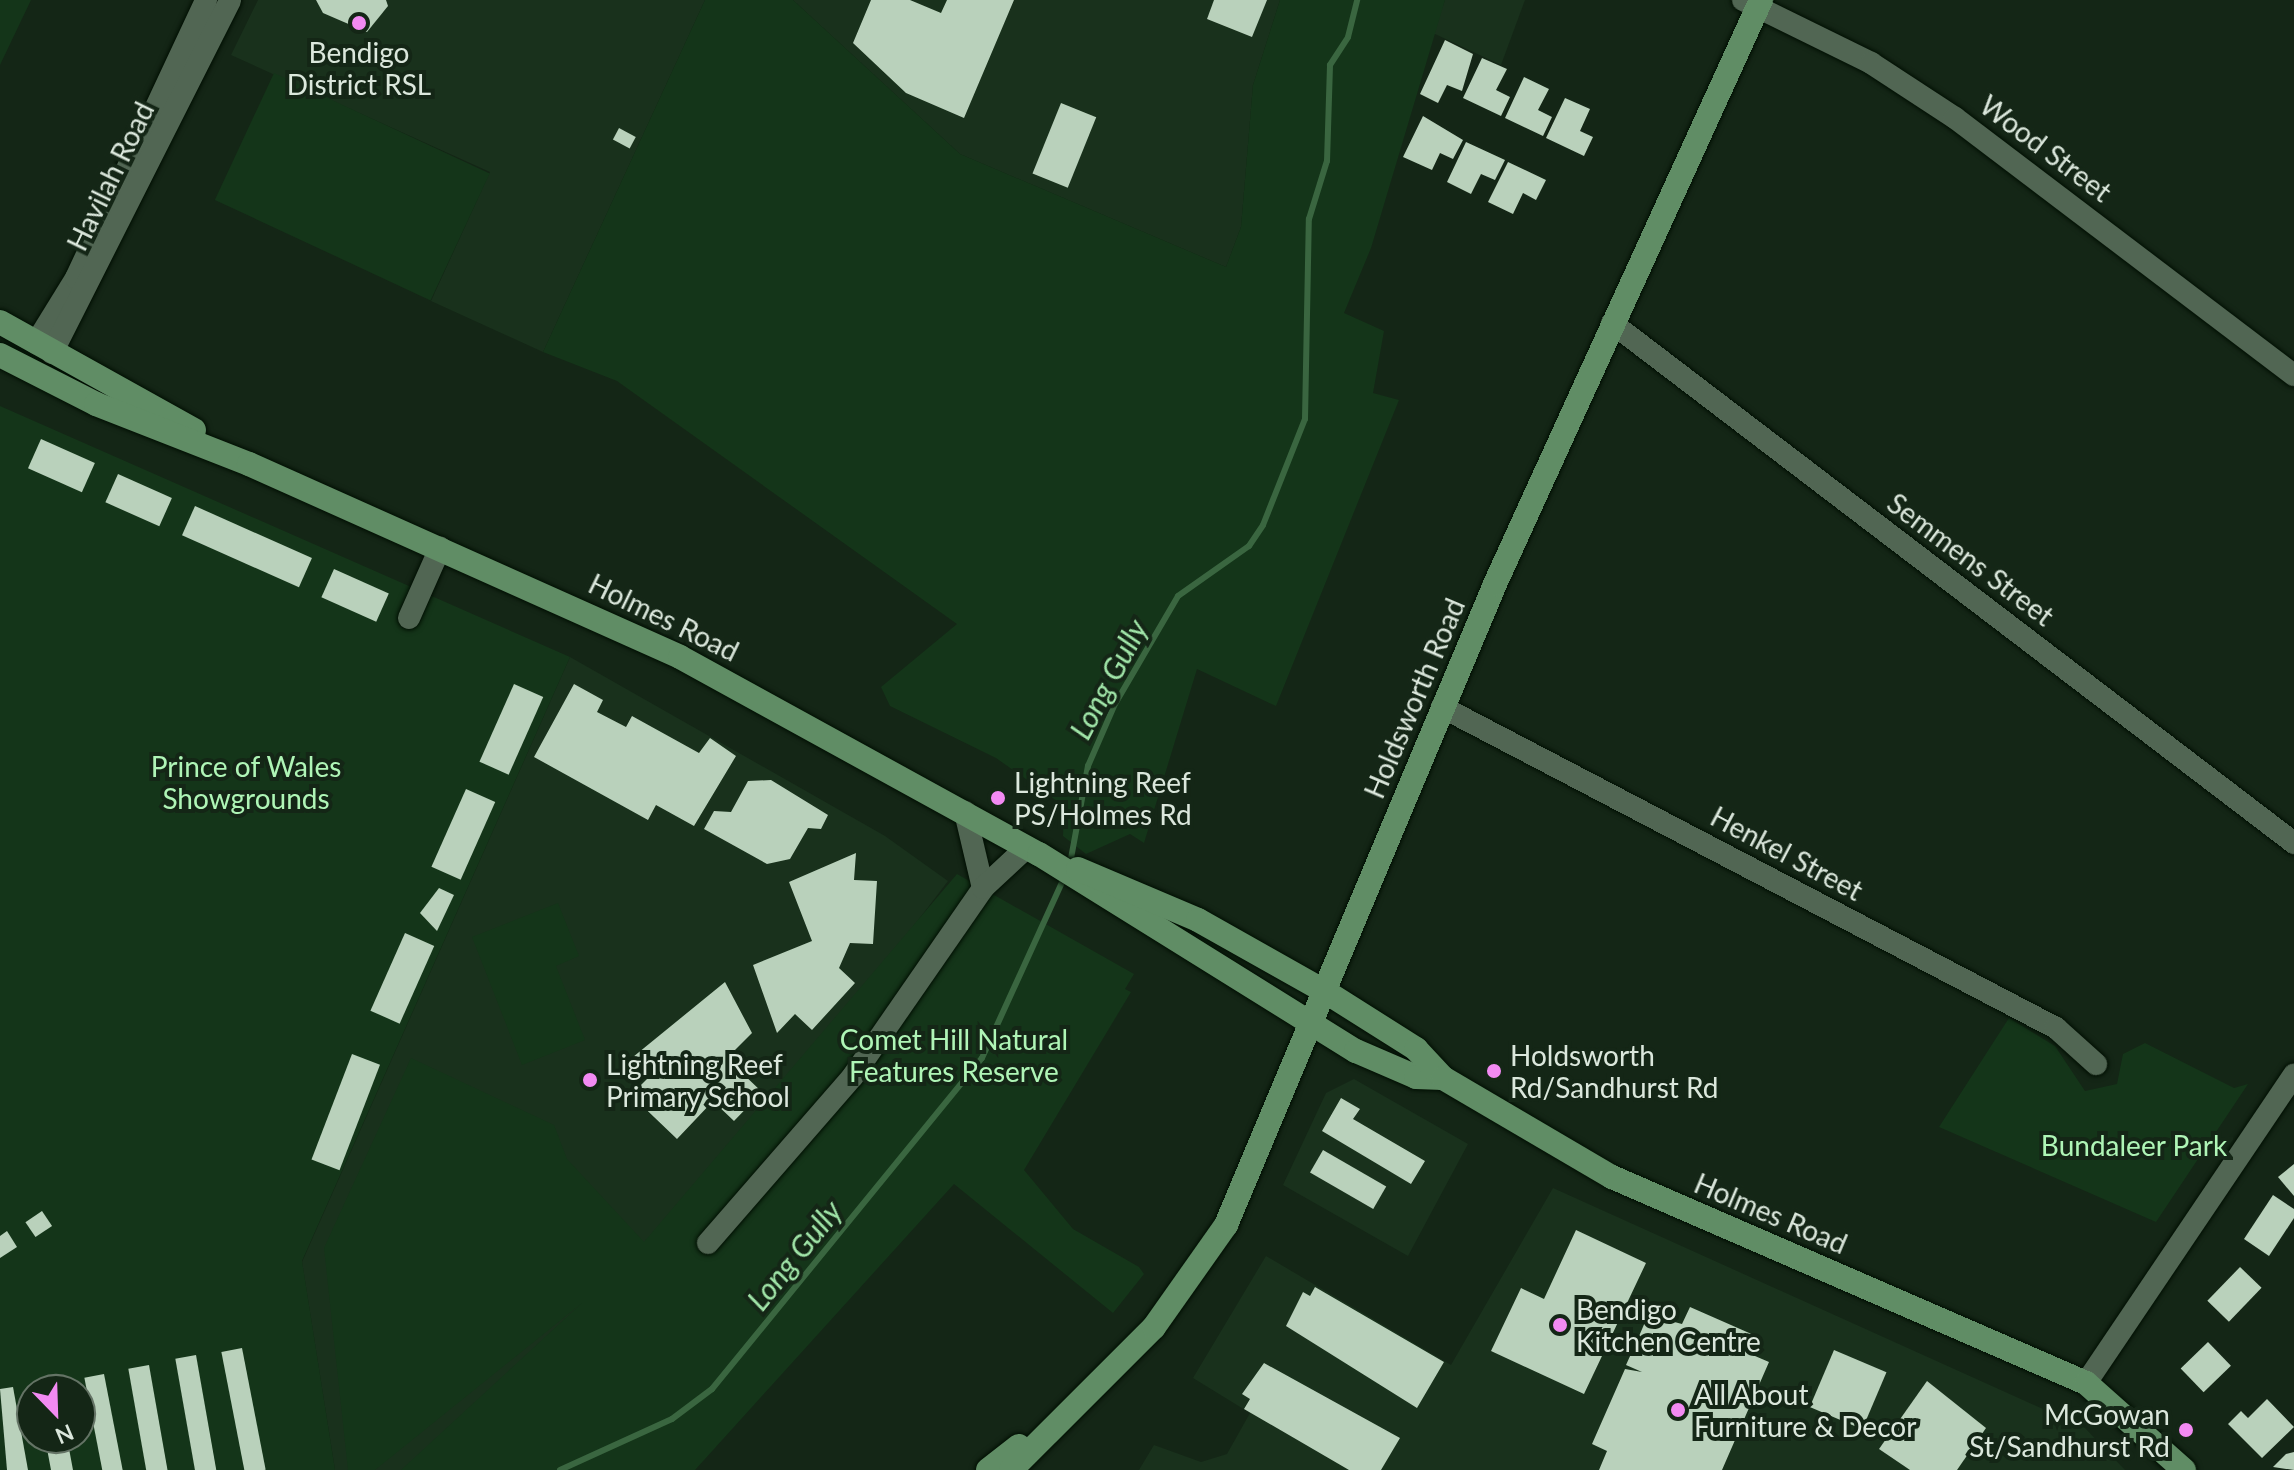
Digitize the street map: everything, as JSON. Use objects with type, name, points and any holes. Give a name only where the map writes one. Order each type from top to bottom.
[{"type":"main road","name":"Holdsworth Road","points":[[1011,1470],[1154,1327],[1208,1256],[1313,1025],[1442,707],[1754,2]]},
{"type":"main road","name":"Holmes Road","points":[[0,322],[249,464]]},
{"type":"main road","name":"Havilah Road","points":[[19,365],[44,348]]},
{"type":"main road","name":"Holmes Road","points":[[19,365],[440,548],[680,657],[1058,864],[1313,1025],[1393,1069],[1443,1078]]},
{"type":"main road","name":"Holmes Road","points":[[1058,864],[1198,920],[1326,992],[1416,1049],[1443,1078],[1612,1177],[2086,1383],[2184,1470]]},
{"type":"main road","name":"Holdsworth Road","points":[[988,1470],[1087,1392]]},
{"type":"street","name":"Havilah Road","points":[[44,348],[206,0]]},
{"type":"street","name":"Havilah Road","points":[[44,348],[230,0]]},
{"type":"street","name":"Wood Street","points":[[1754,2],[1871,63],[1955,118],[2294,375]]},
{"type":"street","name":"Semmens Street","points":[[1612,323],[2294,843]]},
{"type":"street","points":[[409,618],[440,548]]},
{"type":"street","name":"Henkel Street","points":[[1442,707],[2056,1028],[2096,1064]]},
{"type":"street","points":[[965,812],[983,888]]},
{"type":"street","points":[[708,1243],[853,1076],[983,888],[1058,864]]},
{"type":"street","points":[[2086,1383],[2294,1075]]},
{"type":"shaded area","points":[[258,0],[705,0],[543,352],[431,301],[490,172],[231,55]]},
{"type":"shaded area","points":[[793,0],[1280,0],[1253,85],[1241,227],[1226,267],[960,154]]},
{"type":"shaded area","points":[[1445,0],[1525,0],[1501,65],[1433,33]]},
{"type":"shaded area","name":"Lightning Reef Primary School","points":[[570,657],[885,836],[948,881],[724,1175],[405,1470],[335,1470],[302,1262]]},
{"type":"shaded area","points":[[1354,1079],[1468,1144],[1408,1256],[1283,1185],[1326,1093]]},
{"type":"shaded area","points":[[1553,1188],[2085,1428],[2125,1470],[1139,1470],[1154,1445],[1201,1462],[1227,1454],[1250,1413],[1193,1378],[1266,1256],[1451,1365]]},
{"type":"green space","points":[[0,0],[31,0],[0,65]]},
{"type":"green space","points":[[705,0],[793,0],[960,154],[1226,267],[1241,227],[1253,85],[1280,0],[1445,0],[1371,248],[1344,313],[1384,331],[1373,393],[1399,400],[1276,706],[1197,669],[1144,843],[1130,834],[1086,854],[1063,836],[1064,806],[996,758],[890,706],[881,687],[957,624],[617,381],[543,352]]},
{"type":"green space","points":[[274,73],[490,174],[431,300],[215,200]]},
{"type":"green space","name":"Prince of Wales Showgrounds","points":[[0,406],[570,657],[302,1261],[335,1470],[0,1470]]},
{"type":"green space","name":"Comet Hill Natural Features Reserve","points":[[957,874],[1134,974],[1125,989],[1131,992],[1024,1170],[1073,1229],[1139,1267],[1144,1274],[1113,1313],[954,1184],[695,1470],[401,1470],[582,1303],[375,1470],[348,1470],[324,1248],[411,1058],[554,1125],[567,1159],[644,1242]]},
{"type":"green space","points":[[558,903],[579,956],[556,966],[585,1040],[522,1065],[472,937]]},
{"type":"green space","name":"Bundaleer Park","points":[[2009,1018],[2055,1046],[2085,1091],[2117,1084],[2123,1054],[2145,1043],[2234,1088],[2248,1084],[2156,1222],[1939,1127]]},
{"type":"building","name":"Bendigo District RSL","points":[[316,0],[386,0],[388,6],[367,32],[323,13]]},
{"type":"building","points":[[871,0],[910,0],[941,13],[947,0],[1014,0],[964,118],[906,93],[853,43]]},
{"type":"building","points":[[1214,0],[1267,0],[1252,37],[1207,19]]},
{"type":"building","points":[[1445,40],[1473,54],[1462,91],[1447,85],[1438,103],[1420,94]]},
{"type":"building","points":[[1482,58],[1507,69],[1496,90],[1510,97],[1501,116],[1463,98]]},
{"type":"building","points":[[1524,77],[1549,89],[1538,110],[1552,117],[1543,136],[1505,118]]},
{"type":"building","points":[[1565,98],[1590,109],[1580,131],[1593,137],[1584,156],[1546,138]]},
{"type":"building","points":[[1061,103],[1096,117],[1068,188],[1033,173]]},
{"type":"building","points":[[1423,116],[1463,140],[1453,159],[1440,153],[1432,170],[1403,157]]},
{"type":"building","points":[[619,128],[636,137],[630,148],[613,139]]},
{"type":"building","points":[[1466,142],[1505,160],[1495,180],[1481,174],[1471,194],[1447,182]]},
{"type":"building","points":[[1508,162],[1546,180],[1536,200],[1523,193],[1513,214],[1488,202]]},
{"type":"building","points":[[41,439],[95,463],[82,492],[28,468]]},
{"type":"building","points":[[118,474],[172,498],[159,526],[105,502]]},
{"type":"building","points":[[195,506],[312,558],[299,587],[182,535]]},
{"type":"building","points":[[334,569],[389,593],[376,622],[321,597]]},
{"type":"building","points":[[514,684],[543,697],[509,775],[479,762]]},
{"type":"building","points":[[574,684],[603,700],[597,712],[626,727],[632,716],[699,753],[710,738],[736,756],[694,826],[656,805],[648,820],[534,757]]},
{"type":"building","points":[[771,780],[828,815],[821,829],[808,828],[790,859],[767,864],[704,829],[714,811],[731,812],[748,781]]},
{"type":"building","points":[[466,789],[495,802],[461,880],[431,867]]},
{"type":"building","points":[[856,853],[854,880],[877,881],[873,944],[850,943],[839,968],[855,983],[812,1030],[795,1014],[777,1033],[753,965],[812,941],[789,882]]},
{"type":"building","points":[[439,888],[454,895],[437,931],[420,913]]},
{"type":"building","points":[[405,933],[434,946],[400,1024],[370,1011]]},
{"type":"building","points":[[725,982],[752,1033],[735,1050],[749,1064],[741,1072],[762,1092],[734,1121],[713,1101],[677,1139],[631,1095],[651,1075],[633,1057]]},
{"type":"building","points":[[352,1054],[380,1065],[340,1170],[312,1159]]},
{"type":"building","points":[[1341,1098],[1360,1109],[1353,1119],[1425,1161],[1411,1184],[1322,1131]]},
{"type":"building","points":[[1323,1150],[1386,1186],[1373,1209],[1310,1173]]},
{"type":"building","points":[[2294,1164],[2294,1196],[2278,1177]]},
{"type":"building","points":[[2273,1195],[2294,1209],[2294,1218],[2269,1256],[2244,1239]]},
{"type":"building","points":[[42,1211],[52,1226],[35,1237],[25,1222]]},
{"type":"building","name":"Bendigo Kitchen Centre","points":[[1576,1230],[1646,1263],[1584,1394],[1491,1351],[1521,1288],[1544,1299]]},
{"type":"building","points":[[7,1231],[17,1247],[0,1258],[0,1236]]},
{"type":"building","points":[[2240,1267],[2262,1288],[2229,1322],[2207,1301]]},
{"type":"building","points":[[1315,1287],[1444,1362],[1417,1408],[1286,1326],[1303,1292],[1310,1296]]},
{"type":"building","name":"All About Furniture & Decor","points":[[1690,1307],[1756,1336],[1748,1353],[1769,1362],[1722,1470],[1599,1470],[1607,1451],[1592,1444],[1625,1369],[1642,1372],[1626,1365],[1635,1345],[1652,1348],[1637,1341],[1648,1315],[1682,1324]]},
{"type":"building","points":[[2208,1342],[2231,1366],[2204,1392],[2181,1368]]},
{"type":"building","points":[[242,1348],[266,1470],[244,1470],[221,1352]]},
{"type":"building","points":[[1834,1350],[1886,1372],[1862,1429],[1810,1407]]},
{"type":"building","points":[[196,1355],[216,1470],[195,1470],[175,1359]]},
{"type":"building","points":[[1264,1363],[1400,1438],[1381,1470],[1349,1470],[1244,1409],[1250,1399],[1242,1394]]},
{"type":"building","points":[[149,1365],[168,1470],[146,1470],[128,1369]]},
{"type":"building","points":[[104,1374],[123,1470],[102,1470],[96,1438],[96,1376]]},
{"type":"building","points":[[1927,1381],[1986,1428],[1957,1470],[1910,1470],[1879,1449]]},
{"type":"building","points":[[13,1387],[16,1454],[25,1454],[28,1470],[7,1470],[0,1389]]},
{"type":"building","points":[[2267,1399],[2294,1427],[2262,1458],[2228,1424],[2241,1411],[2248,1418]]},
{"type":"building","points":[[2294,1452],[2294,1470],[2273,1467],[2286,1454]]},
{"type":"building","points":[[48,1454],[70,1454],[73,1470],[51,1470]]},
{"type":"waterway","name":"Long Gully","points":[[1070,864],[1088,766],[1115,704],[1178,596],[1249,546],[1263,525],[1305,419],[1309,219],[1327,161],[1330,65],[1348,37],[1357,0]]},
{"type":"waterway","name":"Long Gully","points":[[560,1470],[672,1419],[712,1389],[982,1058],[1064,878]]},
{"type":"place","name":"Bendigo District RSL","points":[[359,23]]},
{"type":"place","name":"Lightning Reef PS/Holmes Rd","points":[[998,798]]},
{"type":"place","name":"Holdsworth Rd/Sandhurst Rd","points":[[1494,1071]]},
{"type":"place","name":"Lightning Reef Primary School","points":[[590,1080]]},
{"type":"place","name":"Bendigo Kitchen Centre","points":[[1560,1325]]},
{"type":"place","name":"All About Furniture & Decor","points":[[1678,1410]]},
{"type":"place","name":"McGowan St/Sandhurst Rd","points":[[2186,1430]]}]
